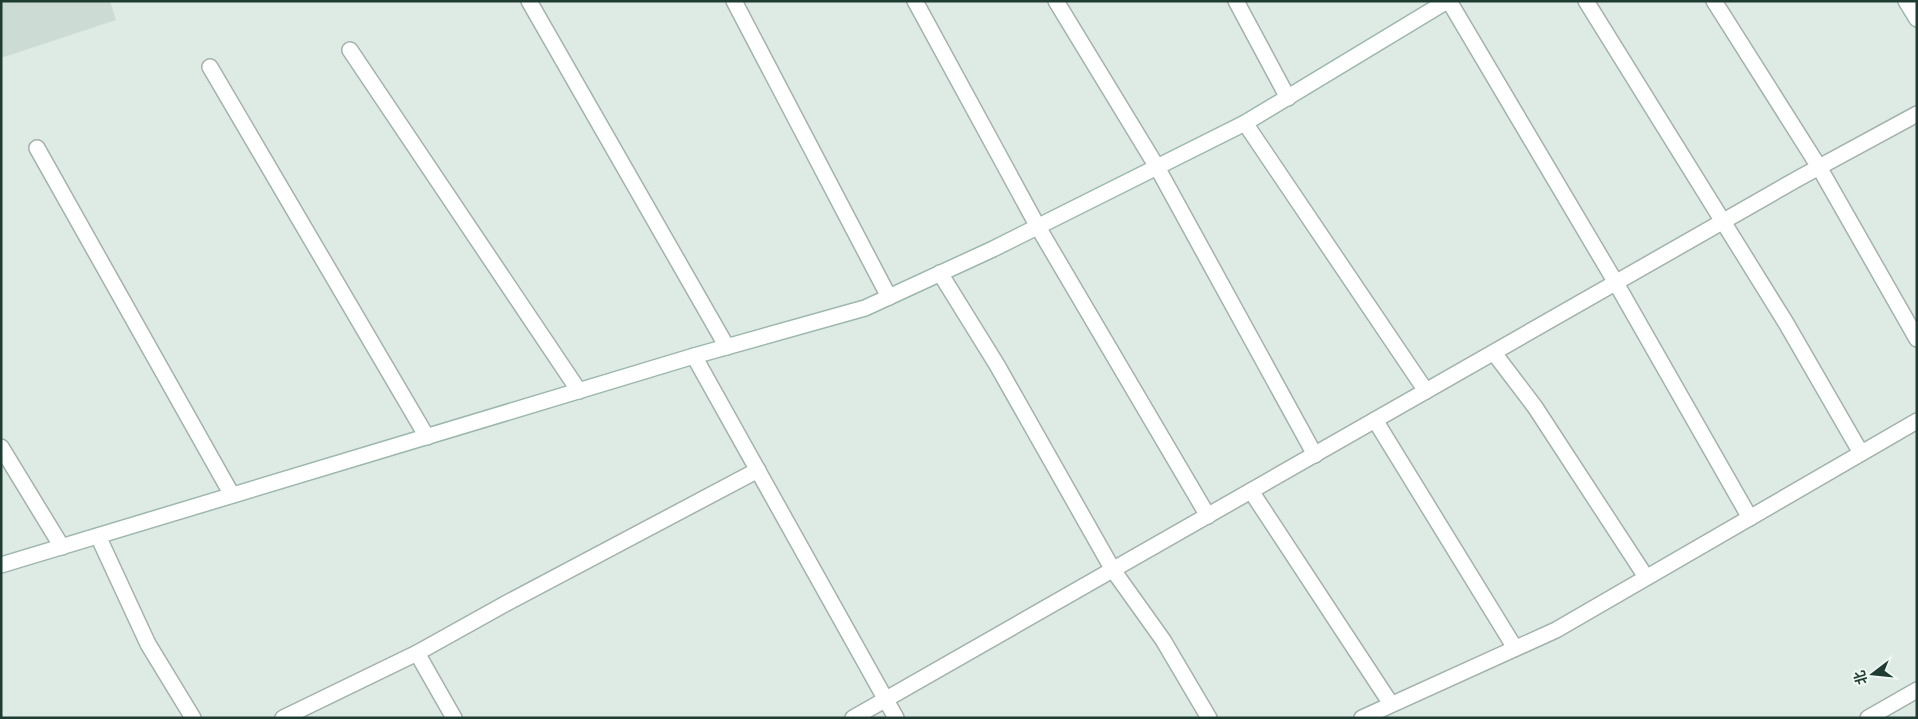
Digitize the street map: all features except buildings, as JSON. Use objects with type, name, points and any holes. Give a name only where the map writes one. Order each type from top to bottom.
[{"type":"street","points":[[528,1],[727,347]]},
{"type":"street","points":[[734,1],[890,297]]},
{"type":"street","points":[[914,1],[1038,226],[1208,516]]},
{"type":"street","points":[[1056,1],[1157,167],[1315,455]]},
{"type":"street","points":[[1236,1],[1288,98]]},
{"type":"street","points":[[1,565],[694,356],[865,308],[1038,226],[1245,123],[1448,1],[1616,283],[1750,518]]},
{"type":"street","points":[[1586,1],[1786,324],[1861,453]]},
{"type":"street","points":[[1714,1],[1819,167],[1917,339]]},
{"type":"street","points":[[1906,1],[1917,19]]},
{"type":"street","points":[[350,50],[579,391]]},
{"type":"street","points":[[210,67],[427,436]]},
{"type":"street","points":[[853,718],[1722,222],[1917,114]]},
{"type":"street","points":[[1245,123],[1426,391]]},
{"type":"street","points":[[37,148],[232,495]]},
{"type":"street","points":[[940,273],[997,365],[1113,570],[1163,640],[1209,718]]},
{"type":"street","points":[[1494,353],[1536,407],[1646,577]]},
{"type":"street","points":[[694,356],[896,718]]},
{"type":"street","points":[[1375,420],[1515,648]]},
{"type":"street","points":[[1364,717],[1556,630],[1917,421]]},
{"type":"street","points":[[1,447],[62,547]]},
{"type":"street","points":[[283,718],[417,653],[505,604],[758,470]]},
{"type":"street","points":[[1251,491],[1391,704]]},
{"type":"street","points":[[98,536],[148,644],[193,718]]},
{"type":"street","points":[[417,653],[454,718]]},
{"type":"street","points":[[1868,718],[1917,690]]},
{"type":"shaded area","points":[[1,1],[110,1],[116,20],[1,58]]}]
